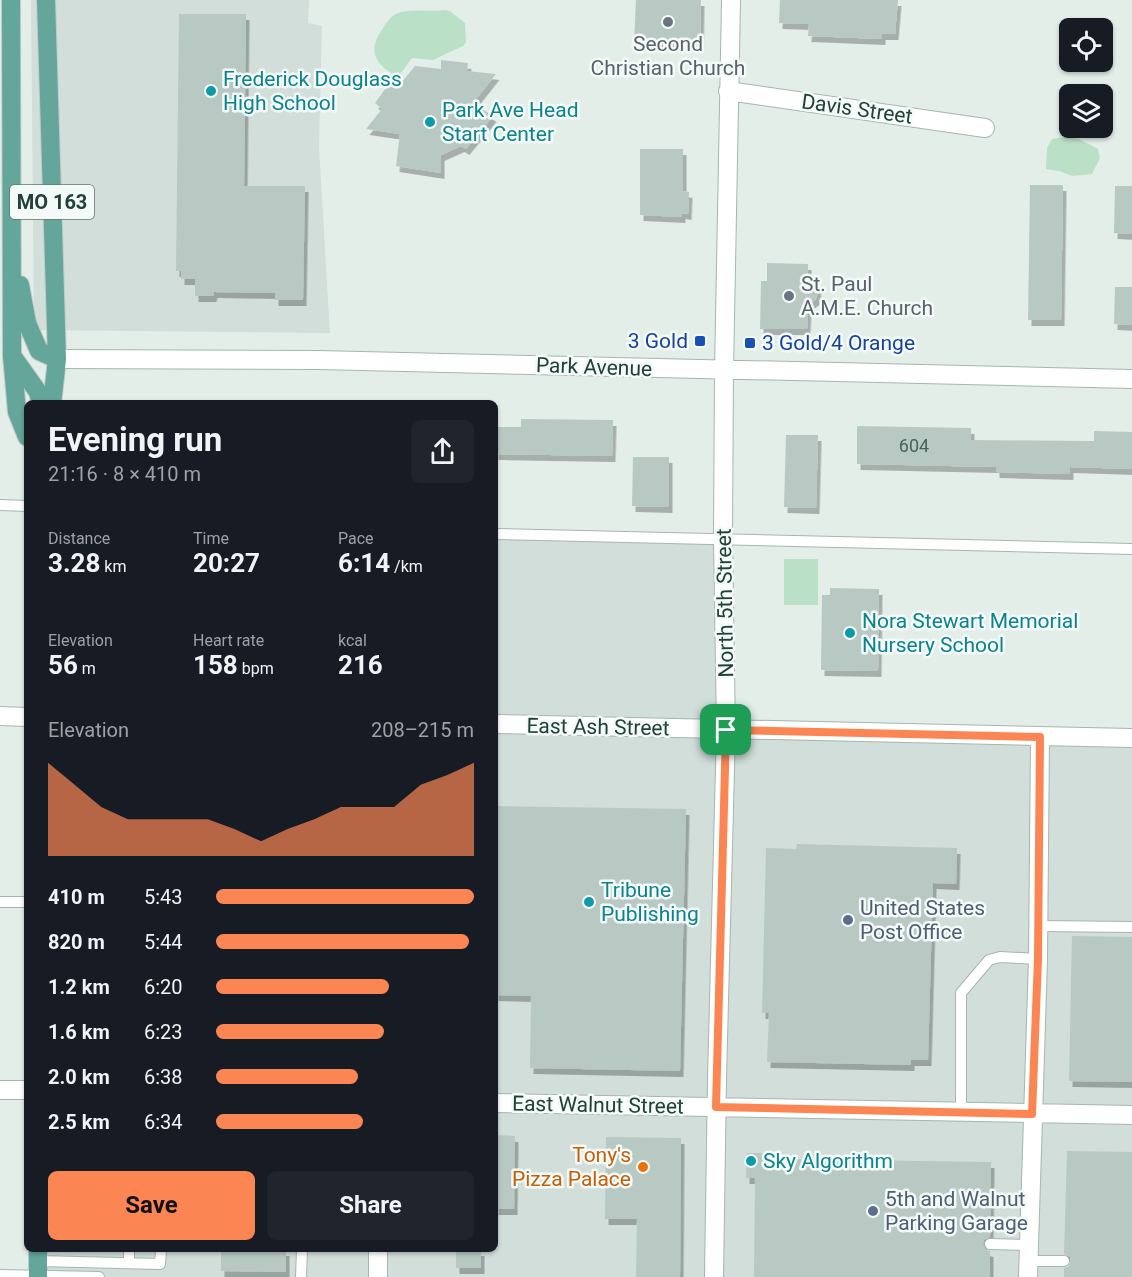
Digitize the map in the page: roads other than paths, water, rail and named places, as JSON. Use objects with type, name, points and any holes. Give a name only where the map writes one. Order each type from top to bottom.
[{"type":"main road","name":"MO 163","points":[[11,0],[12,242],[6,356],[17,412],[24,429]]},
{"type":"main road","name":"MO 163","points":[[46,0],[57,359],[52,400]]},
{"type":"main road","points":[[12,242],[27,323],[39,351],[57,359]]},
{"type":"main road","points":[[6,356],[38,392],[40,400]]},
{"type":"street","name":"North 5th Street","points":[[714,1277],[726,730],[723,538],[724,371],[731,0]]},
{"type":"street","name":"Davis Street","points":[[728,90],[985,128]]},
{"type":"street","name":"Park Avenue","points":[[57,359],[318,360],[1132,380]]},
{"type":"street","points":[[0,716],[24,717]]},
{"type":"street","name":"East Ash Street","points":[[498,724],[1132,738]]},
{"type":"street","points":[[1028,1261],[1038,959],[1040,737]]},
{"type":"street","points":[[0,1090],[24,1090]]},
{"type":"street","name":"East Walnut Street","points":[[498,1103],[1132,1115]]},
{"type":"street","points":[[378,1252],[378,1277]]},
{"type":"lane","points":[[0,506],[24,506]]},
{"type":"lane","points":[[498,534],[1132,549]]},
{"type":"lane","points":[[0,902],[24,902]]},
{"type":"lane","points":[[1038,926],[1132,927]]},
{"type":"lane","points":[[961,1113],[961,993],[989,960],[1000,957],[1038,959]]},
{"type":"lane","points":[[990,1244],[1028,1261],[1064,1261]]},
{"type":"lane","points":[[129,1252],[129,1263]]},
{"type":"lane","points":[[0,1275],[38,1266],[160,1264],[161,1252]]},
{"type":"lane","points":[[301,1277],[302,1252]]},
{"type":"lane","points":[[38,1266],[99,1277]]},
{"type":"place","name":"Second Christian Church","points":[[668,22]]},
{"type":"place","name":"Frederick Douglass High School","points":[[211,91]]},
{"type":"place","name":"Park Ave Head Start Center","points":[[430,122]]},
{"type":"place","name":"St. Paul A.M.E. Church","points":[[789,296]]},
{"type":"place","name":"3 Gold","points":[[700,341]]},
{"type":"place","name":"3 Gold/4 Orange","points":[[750,343]]},
{"type":"place","name":"Nora Stewart Memorial Nursery School","points":[[850,633]]},
{"type":"place","name":"Tribune Publishing","points":[[589,902]]},
{"type":"place","name":"United States Post Office","points":[[848,920]]},
{"type":"place","name":"Sky Algorithm","points":[[751,1161]]},
{"type":"place","name":"Tony's Pizza Palace","points":[[643,1167]]},
{"type":"place","name":"5th and Walnut Parking Garage","points":[[873,1211]]}]
